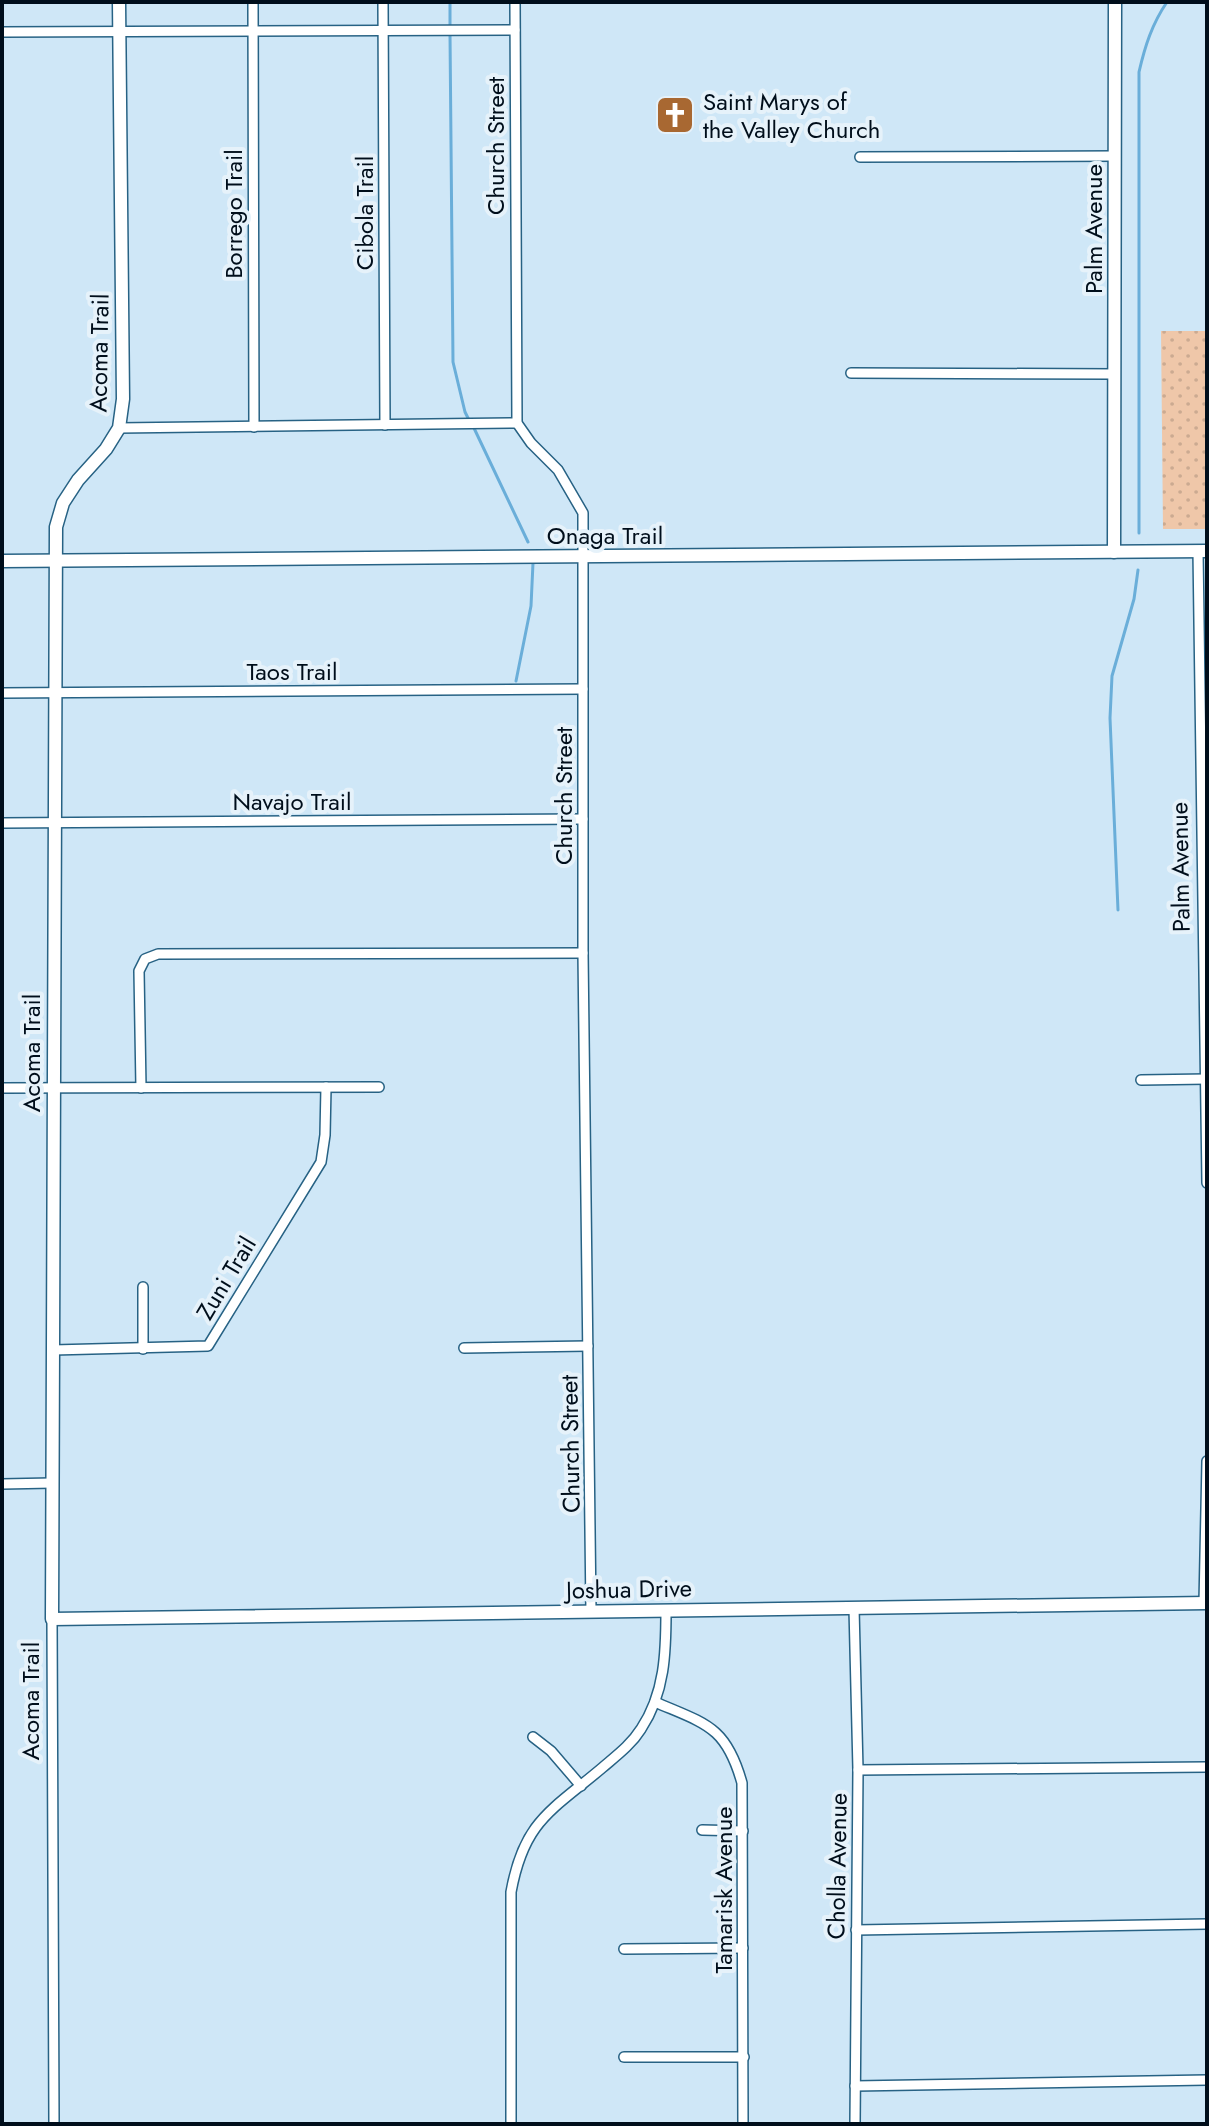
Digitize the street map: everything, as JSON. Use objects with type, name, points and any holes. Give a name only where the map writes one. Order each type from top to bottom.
[{"type":"street","name":"Acoma Trail","points":[[54,2124],[54,561],[56,527],[63,503],[119,428],[123,399],[119,2]]},
{"type":"street","name":"Borrego Trail","points":[[253,2],[254,427]]},
{"type":"street","name":"Cibola Trail","points":[[383,2],[385,425]]},
{"type":"street","name":"Church Street","points":[[515,2],[517,423],[531,443],[558,470],[583,513],[583,953],[591,1612]]},
{"type":"street","name":"Palm Avenue","points":[[1114,552],[1115,2]]},
{"type":"street","points":[[2,32],[515,30]]},
{"type":"street","points":[[860,157],[1115,156]]},
{"type":"street","points":[[851,373],[1115,374]]},
{"type":"street","points":[[119,428],[517,423]]},
{"type":"street","name":"Palm Avenue","points":[[1202,551],[1207,1183]]},
{"type":"street","name":"Onaga Trail","points":[[2,561],[1202,551]]},
{"type":"street","name":"Taos Trail","points":[[2,693],[583,689]]},
{"type":"street","name":"Navajo Trail","points":[[2,823],[583,819]]},
{"type":"street","points":[[141,1088],[139,971],[145,959],[158,954],[583,953]]},
{"type":"street","points":[[1141,1080],[1206,1079]]},
{"type":"street","name":"Zuni Trail","points":[[53,1350],[208,1346],[321,1162],[326,1087]]},
{"type":"street","points":[[2,1088],[379,1087]]},
{"type":"street","points":[[143,1287],[143,1349]]},
{"type":"street","points":[[464,1348],[588,1346]]},
{"type":"street","points":[[1206,1603],[1207,1461]]},
{"type":"street","points":[[2,1484],[52,1483]]},
{"type":"street","name":"Joshua Drive","points":[[52,1619],[1206,1603]]},
{"type":"street","name":"Cholla Avenue","points":[[854,1608],[858,1770],[855,2124]]},
{"type":"street","points":[[511,2124],[511,1892],[517,1862],[529,1836],[546,1813],[625,1749],[641,1729],[655,1702],[664,1671],[666,1611]]},
{"type":"street","name":"Tamarisk Avenue","points":[[655,1702],[701,1722],[722,1737],[735,1755],[742,1783],[743,2124]]},
{"type":"street","points":[[533,1737],[551,1751],[581,1786]]},
{"type":"street","points":[[858,1770],[1207,1767]]},
{"type":"street","points":[[702,1830],[743,1831]]},
{"type":"street","points":[[856,1930],[1207,1924]]},
{"type":"street","points":[[624,1949],[743,1948]]},
{"type":"street","points":[[624,2057],[744,2057]]},
{"type":"street","points":[[855,2086],[1207,2080]]},
{"type":"shaded area","points":[[1161,331],[1207,331],[1207,529],[1163,529]]},
{"type":"waterway","points":[[450,2],[450,26]]},
{"type":"waterway","points":[[1139,533],[1139,72],[1150,36],[1167,2]]},
{"type":"waterway","points":[[450,34],[453,362],[469,420]]},
{"type":"waterway","points":[[473,426],[528,542]]},
{"type":"waterway","points":[[516,681],[531,606],[533,563]]},
{"type":"waterway","points":[[1118,910],[1110,718],[1112,676],[1134,599],[1138,570]]},
{"type":"place","name":"Saint Marys of the Valley Church","points":[[675,115]]}]
